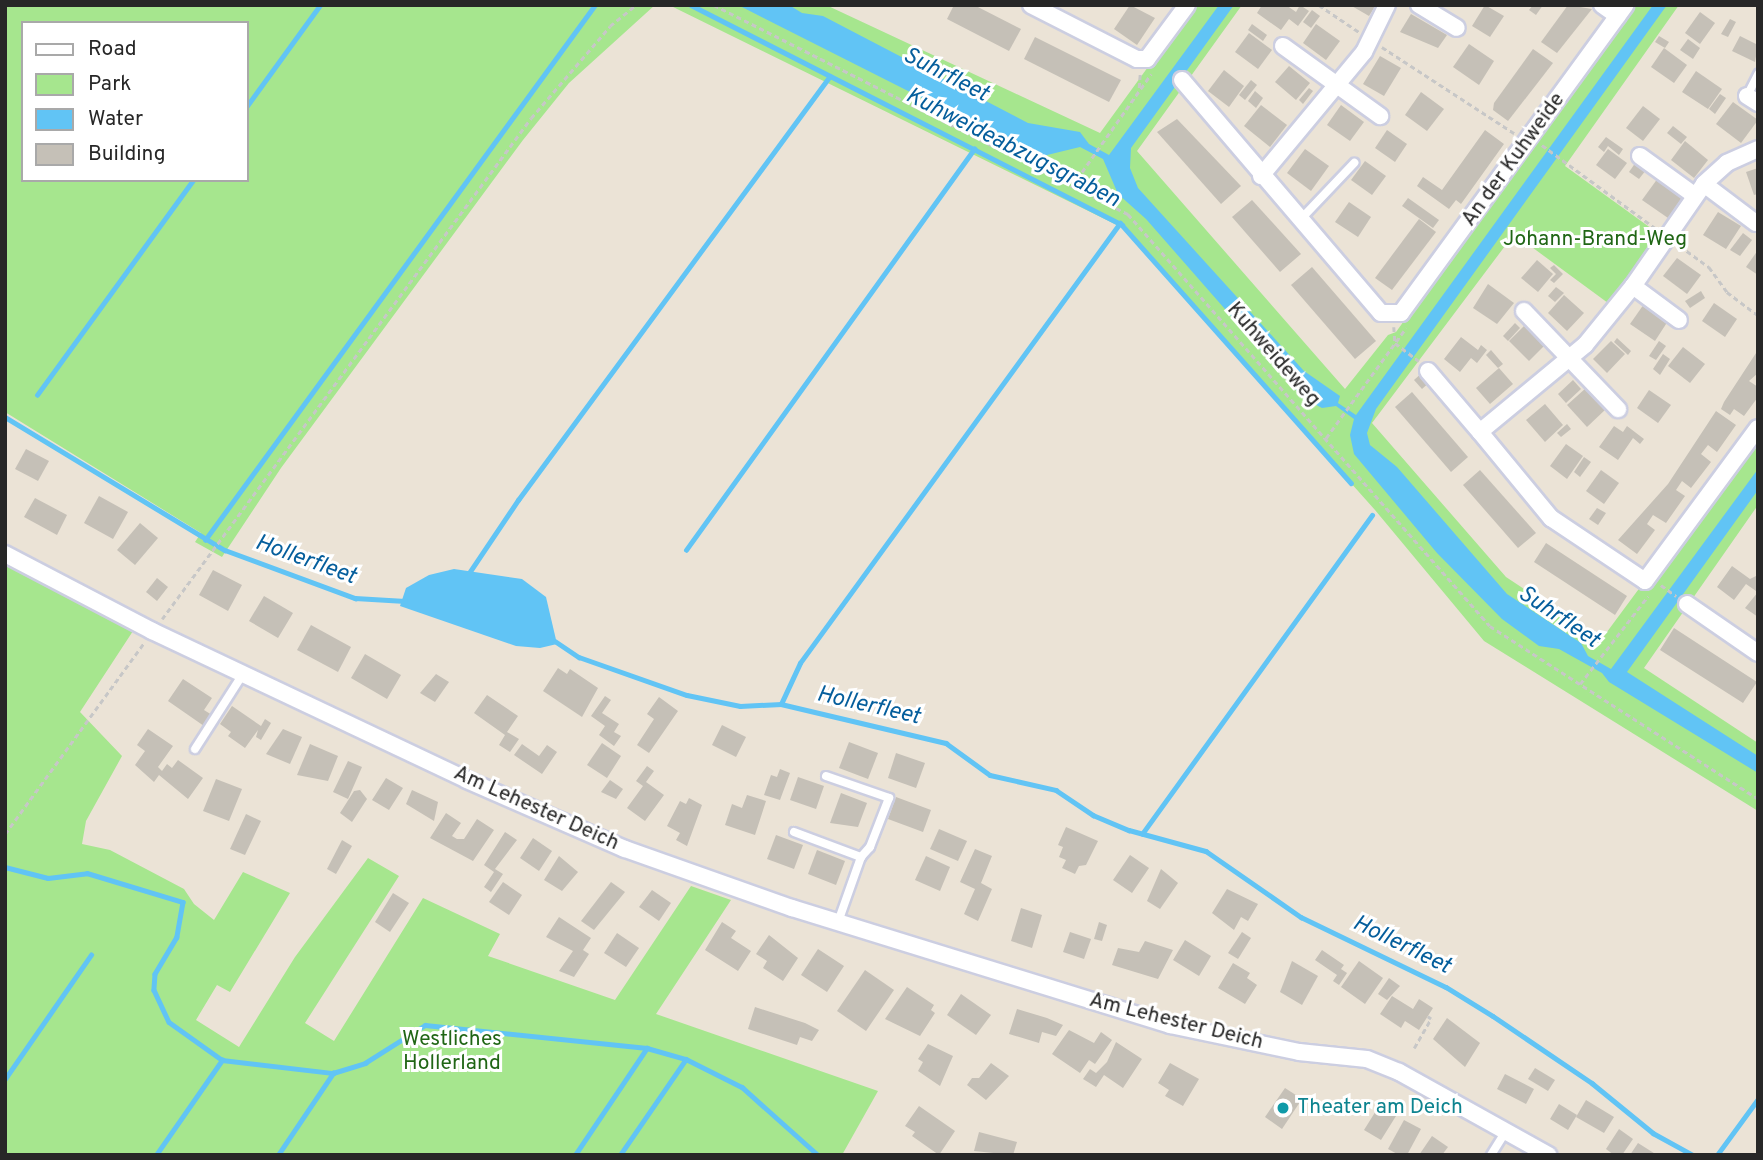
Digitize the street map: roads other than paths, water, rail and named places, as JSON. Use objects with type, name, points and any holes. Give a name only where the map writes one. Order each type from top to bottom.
[{"type":"street","points":[[1031,5],[1137,59],[1152,62],[1187,5]]},
{"type":"street","points":[[1261,176],[1333,85],[1340,82],[1371,40],[1387,5]]},
{"type":"street","points":[[1419,5],[1457,28]]},
{"type":"street","points":[[1602,5],[1622,10]]},
{"type":"street","name":"An der Kuhweide","points":[[1300,220],[1381,313],[1401,313],[1534,143],[1622,10]]},
{"type":"street","points":[[1283,47],[1380,116]]},
{"type":"street","points":[[1182,80],[1245,158],[1257,165],[1261,176],[1300,220]]},
{"type":"street","points":[[1480,432],[1585,345],[1633,286],[1699,189],[1727,163],[1758,149]]},
{"type":"street","points":[[1640,156],[1756,223]]},
{"type":"street","points":[[1633,286],[1679,320]]},
{"type":"street","points":[[1524,311],[1618,409]]},
{"type":"street","points":[[1426,367],[1551,518],[1652,582],[1758,428]]},
{"type":"street","name":"Am Lehester Deich","points":[[5,554],[152,631],[625,849],[838,922],[1170,1024],[1298,1052],[1367,1059],[1399,1072],[1548,1155]]},
{"type":"street","points":[[1687,604],[1758,653]]},
{"type":"lane","points":[[1752,100],[1758,74]]},
{"type":"lane","points":[[1300,220],[1354,163]]},
{"type":"lane","points":[[195,749],[243,674]]},
{"type":"lane","points":[[826,776],[888,797],[870,847],[861,857],[838,922]]},
{"type":"lane","points":[[794,832],[861,857]]},
{"type":"lane","points":[[1491,1155],[1506,1131]]},
{"type":"water","points":[[738,5],[789,5],[802,13],[823,16],[1028,123],[1080,132],[1089,144],[1109,155],[1219,5],[1234,5],[1131,148],[1130,168],[1138,188],[1304,371],[1340,396],[1338,403],[1356,415],[1653,5],[1667,5],[1376,409],[1367,433],[1370,445],[1397,467],[1507,594],[1581,643],[1588,656],[1611,669],[1758,469],[1758,490],[1627,672],[1758,756],[1758,773],[1609,682],[1602,673],[1559,649],[1539,646],[1502,619],[1437,553],[1354,454],[1350,435],[1354,419],[1336,406],[1322,408],[1303,398],[1146,219],[1118,194],[1103,159],[1080,147],[1043,156],[1021,148]]},
{"type":"water","points":[[454,569],[522,579],[546,597],[557,644],[540,648],[516,646],[400,606],[406,588],[429,575]]},
{"type":"waterway","points":[[248,105],[320,5]]},
{"type":"waterway","points":[[205,540],[595,5]]},
{"type":"waterway","name":"Kuhweideabzugsgraben","points":[[691,5],[1122,225],[1351,483]]},
{"type":"waterway","points":[[469,573],[518,500],[830,76]]},
{"type":"waterway","points":[[686,550],[974,149]]},
{"type":"waterway","points":[[37,395],[192,182]]},
{"type":"waterway","points":[[781,704],[800,663],[1120,223]]},
{"type":"waterway","name":"Hollerfleet","points":[[5,417],[225,550],[355,598],[405,601]]},
{"type":"waterway","points":[[1142,834],[1372,515]]},
{"type":"waterway","name":"Hollerfleet","points":[[555,641],[579,657],[687,695],[740,706],[781,704],[946,743],[990,775],[1056,790],[1093,815],[1129,830],[1206,851],[1301,917],[1446,987],[1493,1016],[1592,1083],[1653,1133],[1693,1155]]},
{"type":"waterway","points":[[5,867],[48,878],[87,873],[183,902],[177,937],[155,974],[154,990],[169,1022],[222,1060],[333,1073],[365,1063],[425,1025],[647,1048],[686,1059],[742,1087],[818,1155]]},
{"type":"waterway","points":[[5,1079],[91,955]]},
{"type":"waterway","points":[[575,1155],[647,1048]]},
{"type":"waterway","points":[[620,1155],[686,1059]]},
{"type":"waterway","points":[[156,1155],[222,1060]]},
{"type":"waterway","points":[[278,1155],[333,1073]]},
{"type":"waterway","points":[[1717,1155],[1758,1099]]},
{"type":"place","name":"Theater am Deich","points":[[1283,1108]]},
{"type":"water label","name":"Suhrfleet","points":[[945,76]]},
{"type":"water label","name":"Suhrfleet","points":[[1558,618]]},
{"type":"park label","name":"Johann-Brand-Weg","points":[[1595,240]]},
{"type":"park label","name":"Westliches Hollerland","points":[[452,1052]]}]
